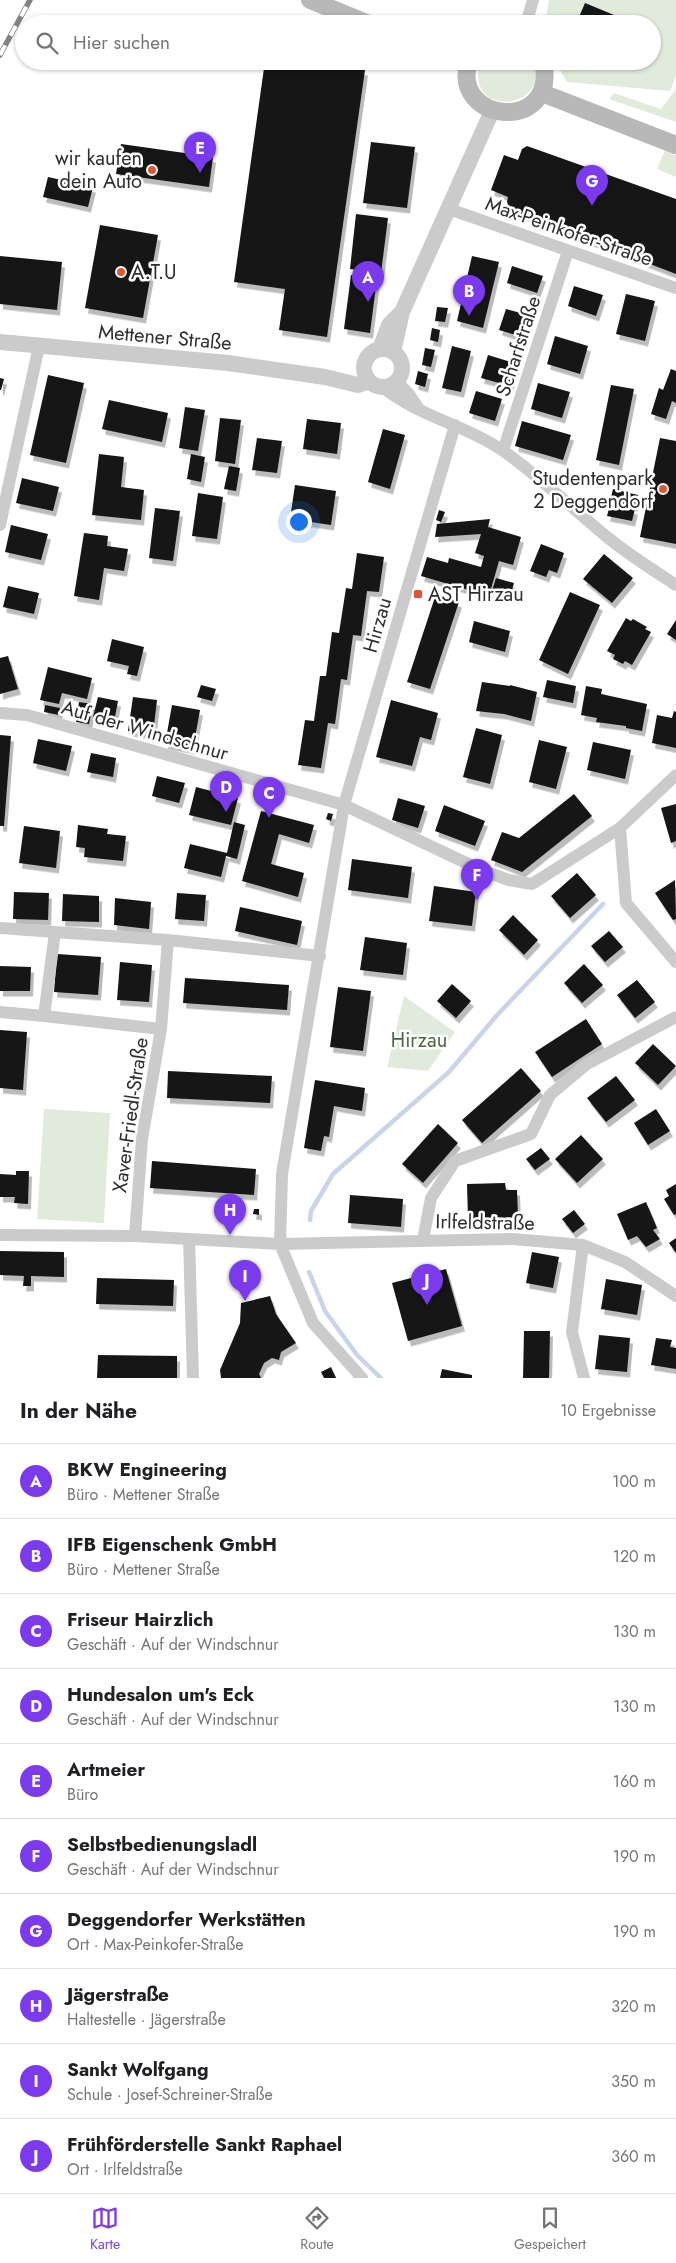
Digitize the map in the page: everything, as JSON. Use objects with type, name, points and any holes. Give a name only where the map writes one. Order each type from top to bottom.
[{"type":"main road","points":[[310,0],[347,15]]},
{"type":"main road","points":[[468,70],[467,75],[470,90],[479,103],[492,111],[507,114],[522,111],[535,102],[542,93],[545,70]]},
{"type":"main road","points":[[542,93],[676,145]]},
{"type":"street","points":[[529,15],[533,0]]},
{"type":"street","points":[[387,350],[402,312],[492,111]]},
{"type":"street","name":"Max-Peinkofer-Straße","points":[[449,209],[676,288]]},
{"type":"street","name":"Scharfstraße","points":[[504,452],[568,251]]},
{"type":"street","name":"Mettener Straße","points":[[0,342],[228,363],[325,377],[358,384],[378,378]]},
{"type":"street","points":[[0,525],[39,346]]},
{"type":"street","points":[[378,378],[402,368],[399,359],[387,350]]},
{"type":"street","points":[[387,350],[369,355],[378,378],[400,401],[455,424],[504,452],[556,491],[608,538],[676,585]]},
{"type":"street","name":"Hirzau","points":[[362,1378],[313,1323],[280,1244],[282,1174],[344,805],[455,424]]},
{"type":"street","name":"Auf der Windschnur","points":[[0,712],[27,715],[344,805],[481,870],[509,880],[532,884],[620,828],[676,775]]},
{"type":"street","points":[[620,828],[626,903],[676,962]]},
{"type":"street","points":[[2,928],[168,940],[320,956]]},
{"type":"street","points":[[44,1016],[55,932]]},
{"type":"street","name":"Xaver-Friedl-Straße","points":[[135,1236],[142,1139],[161,1029],[168,940]]},
{"type":"street","name":"Xaver-Friedl-Straße","points":[[0,1012],[161,1029]]},
{"type":"street","points":[[423,1240],[431,1198],[455,1161],[531,1134],[550,1095],[587,1064],[676,1017]]},
{"type":"street","name":"Irlfeldstraße","points":[[0,1235],[135,1236],[280,1244],[513,1239],[582,1244],[625,1262],[676,1296]]},
{"type":"street","points":[[190,1239],[193,1378]]},
{"type":"street","points":[[582,1244],[572,1332],[584,1378]]},
{"type":"green space","points":[[549,0],[676,0],[676,76],[670,91],[567,82],[560,70],[661,70],[661,15],[546,15]]},
{"type":"green space","points":[[480,70],[534,70],[535,77],[531,90],[521,98],[508,101],[495,100],[484,93],[479,80]]},
{"type":"green space","points":[[676,89],[676,122],[609,99],[614,93],[661,109]]},
{"type":"green space","points":[[665,150],[676,155],[676,177],[657,169]]},
{"type":"green space","name":"Hirzau","points":[[404,996],[455,1032],[428,1071],[387,1067]]},
{"type":"green space","points":[[44,1109],[110,1113],[104,1223],[37,1219]]},
{"type":"building","points":[[585,3],[614,15],[580,15]]},
{"type":"building","points":[[264,70],[365,70],[327,337],[279,330],[285,289],[234,282]]},
{"type":"building","points":[[371,142],[415,147],[407,208],[363,203]]},
{"type":"building","points":[[121,144],[213,157],[209,187],[116,174]]},
{"type":"building","points":[[527,146],[676,199],[676,274],[510,210],[507,202],[508,197],[491,190],[504,155],[518,160],[522,149]]},
{"type":"building","points":[[48,177],[93,187],[88,207],[43,197]]},
{"type":"building","points":[[356,214],[388,218],[381,273],[350,269]]},
{"type":"building","name":"A.T.U","points":[[100,225],[158,235],[143,318],[85,308]]},
{"type":"building","points":[[0,256],[62,262],[57,310],[0,304]]},
{"type":"building","points":[[472,256],[499,262],[483,328],[457,321]]},
{"type":"building","points":[[512,266],[543,276],[537,293],[507,283]]},
{"type":"building","points":[[351,275],[377,278],[370,333],[344,329]]},
{"type":"building","points":[[574,286],[603,295],[596,316],[568,306]]},
{"type":"building","points":[[626,294],[655,301],[645,341],[616,334]]},
{"type":"building","points":[[437,307],[448,308],[445,322],[435,321]]},
{"type":"building","points":[[506,309],[528,315],[522,337],[499,330]]},
{"type":"building","points":[[432,328],[440,330],[438,342],[430,340]]},
{"type":"building","points":[[555,336],[588,346],[580,374],[547,364]]},
{"type":"building","points":[[452,346],[471,351],[461,392],[442,388]]},
{"type":"building","points":[[425,348],[435,350],[431,367],[422,365]]},
{"type":"building","points":[[488,355],[517,364],[510,386],[481,378]]},
{"type":"building","points":[[671,369],[676,371],[676,403],[672,401],[666,419],[651,414],[659,388],[663,390]]},
{"type":"building","points":[[418,371],[428,374],[425,387],[415,384]]},
{"type":"building","points":[[48,375],[84,383],[66,463],[30,455]]},
{"type":"building","points":[[0,378],[4,379],[1,390],[0,390]]},
{"type":"building","points":[[538,383],[570,392],[562,418],[531,409]]},
{"type":"building","points":[[611,385],[634,389],[619,465],[596,460]]},
{"type":"building","points":[[476,391],[502,399],[495,421],[469,413]]},
{"type":"building","points":[[109,400],[168,413],[162,442],[102,429]]},
{"type":"building","points":[[185,407],[205,410],[198,451],[179,448]]},
{"type":"building","points":[[220,418],[241,420],[235,464],[215,461]]},
{"type":"building","points":[[307,419],[341,423],[337,454],[303,449]]},
{"type":"building","points":[[522,421],[571,435],[563,460],[515,446]]},
{"type":"building","points":[[383,429],[405,435],[390,489],[368,482]]},
{"type":"building","points":[[257,438],[282,441],[277,473],[252,470]]},
{"type":"building","name":"Studentenpark 2 Deggendorf","points":[[660,438],[676,441],[676,544],[640,537]]},
{"type":"building","points":[[99,454],[124,457],[121,487],[144,490],[141,520],[92,515]]},
{"type":"building","points":[[191,454],[205,457],[201,482],[187,479]]},
{"type":"building","points":[[229,466],[240,468],[236,491],[224,489]]},
{"type":"building","points":[[22,478],[59,487],[53,511],[16,503]]},
{"type":"building","points":[[295,485],[336,491],[331,525],[290,519]]},
{"type":"building","points":[[613,489],[638,495],[635,506],[610,501]]},
{"type":"building","points":[[198,493],[223,497],[217,539],[192,536]]},
{"type":"building","points":[[610,504],[635,509],[632,521],[607,516]]},
{"type":"building","points":[[155,508],[180,511],[173,561],[149,558]]},
{"type":"building","points":[[439,510],[445,512],[441,522],[436,520]]},
{"type":"building","points":[[490,519],[488,527],[521,537],[513,565],[499,561],[489,596],[421,576],[427,557],[448,563],[449,558],[481,567],[484,556],[475,553],[481,534],[435,537],[437,524]]},
{"type":"building","points":[[11,525],[48,534],[41,560],[5,552]]},
{"type":"building","points":[[84,533],[108,536],[107,546],[128,549],[124,571],[104,568],[99,600],[74,596]]},
{"type":"building","points":[[541,544],[564,553],[557,573],[549,570],[546,577],[530,571]]},
{"type":"building","points":[[357,553],[384,557],[379,592],[367,591],[361,636],[353,635],[347,680],[341,679],[335,724],[328,723],[321,768],[298,765],[305,720],[314,721],[320,676],[326,676],[332,632],[339,633],[346,588],[352,589]]},
{"type":"building","points":[[604,554],[633,578],[612,603],[583,579]]},
{"type":"building","points":[[496,578],[514,583],[510,597],[492,591]]},
{"type":"building","points":[[8,586],[39,593],[34,614],[3,607]]},
{"type":"building","points":[[570,592],[600,605],[568,674],[539,660]]},
{"type":"building","points":[[436,594],[459,602],[430,689],[407,682]]},
{"type":"building","points":[[626,618],[631,621],[633,619],[647,627],[645,629],[651,632],[632,665],[625,661],[623,664],[613,659],[615,655],[607,651]]},
{"type":"building","points":[[676,620],[676,640],[667,634]]},
{"type":"building","points":[[474,621],[510,631],[505,652],[469,642]]},
{"type":"building","points":[[112,639],[144,647],[137,676],[127,674],[129,666],[107,661]]},
{"type":"building","points":[[8,656],[18,689],[0,694],[0,658]]},
{"type":"building","points":[[48,667],[92,678],[87,699],[62,693],[59,704],[40,700]]},
{"type":"building","points":[[547,680],[576,686],[573,703],[543,697]]},
{"type":"building","points":[[482,682],[510,685],[537,692],[531,721],[504,714],[476,711]]},
{"type":"building","points":[[201,685],[216,689],[212,701],[197,697]]},
{"type":"building","points":[[586,686],[602,689],[601,694],[647,704],[642,731],[626,728],[626,726],[596,722],[597,718],[581,715]]},
{"type":"building","points":[[98,697],[118,701],[114,722],[93,717]]},
{"type":"building","points":[[133,697],[157,700],[153,734],[128,731]]},
{"type":"building","points":[[391,700],[438,713],[431,740],[420,737],[412,766],[376,757]]},
{"type":"building","points":[[79,702],[93,704],[89,724],[76,722]]},
{"type":"building","points":[[45,705],[60,708],[59,715],[44,712]]},
{"type":"building","points":[[172,705],[200,710],[193,749],[165,744]]},
{"type":"building","points":[[674,711],[676,712],[676,748],[652,743],[657,715],[672,718]]},
{"type":"building","points":[[476,728],[502,735],[490,784],[463,777]]},
{"type":"building","points":[[0,735],[11,736],[4,826],[0,826]]},
{"type":"building","points":[[38,739],[72,746],[66,771],[33,763]]},
{"type":"building","points":[[539,740],[567,747],[556,789],[529,782]]},
{"type":"building","points":[[593,742],[631,750],[625,779],[587,770]]},
{"type":"building","points":[[91,753],[116,758],[113,777],[87,772]]},
{"type":"building","points":[[157,776],[185,783],[179,803],[152,796]]},
{"type":"building","points":[[196,787],[238,798],[231,825],[189,815]]},
{"type":"building","points":[[574,794],[592,816],[522,872],[491,860],[502,832],[519,838]]},
{"type":"building","points":[[398,798],[425,806],[418,828],[392,820]]},
{"type":"building","points":[[676,804],[676,841],[671,843],[661,808]]},
{"type":"building","points":[[444,805],[485,821],[475,846],[435,831]]},
{"type":"building","points":[[261,811],[314,825],[309,843],[279,834],[271,864],[304,873],[298,897],[242,881]]},
{"type":"building","points":[[328,813],[333,814],[331,821],[326,819]]},
{"type":"building","points":[[234,822],[245,825],[237,859],[226,856],[221,877],[184,868],[190,844],[227,853]]},
{"type":"building","points":[[78,825],[108,829],[107,834],[126,836],[123,861],[84,857],[85,848],[76,847]]},
{"type":"building","points":[[24,826],[60,831],[56,868],[19,863]]},
{"type":"building","points":[[352,859],[412,867],[408,898],[348,890]]},
{"type":"building","points":[[577,873],[596,895],[570,918],[551,896]]},
{"type":"building","points":[[675,880],[676,919],[673,920],[655,893]]},
{"type":"building","points":[[434,886],[476,892],[472,926],[429,921]]},
{"type":"building","points":[[14,892],[49,893],[48,920],[13,919]]},
{"type":"building","points":[[177,893],[206,895],[204,921],[175,919]]},
{"type":"building","points":[[63,894],[99,896],[99,922],[62,921]]},
{"type":"building","points":[[115,898],[151,902],[149,929],[114,925]]},
{"type":"building","points":[[240,907],[302,921],[297,945],[235,931]]},
{"type":"building","points":[[513,915],[538,940],[524,955],[499,930]]},
{"type":"building","points":[[609,931],[623,947],[605,962],[591,946]]},
{"type":"building","points":[[365,937],[407,943],[403,975],[360,970]]},
{"type":"building","points":[[57,954],[101,957],[98,995],[54,992]]},
{"type":"building","points":[[120,962],[152,965],[149,1002],[117,1000]]},
{"type":"building","points":[[584,964],[603,985],[582,1003],[564,983]]},
{"type":"building","points":[[0,966],[31,967],[30,991],[0,991]]},
{"type":"building","points":[[185,978],[289,985],[287,1010],[183,1003]]},
{"type":"building","points":[[637,980],[655,1002],[635,1018],[617,995]]},
{"type":"building","points":[[452,984],[471,1001],[456,1018],[437,1001]]},
{"type":"building","points":[[338,987],[371,991],[363,1051],[330,1047]]},
{"type":"building","points":[[586,1019],[602,1044],[552,1077],[535,1052]]},
{"type":"building","points":[[0,1030],[27,1032],[23,1090],[0,1088]]},
{"type":"building","points":[[653,1044],[676,1066],[658,1085],[635,1063]]},
{"type":"building","points":[[521,1068],[541,1091],[482,1143],[462,1120]]},
{"type":"building","points":[[168,1071],[272,1076],[270,1103],[167,1098]]},
{"type":"building","points":[[616,1076],[635,1100],[606,1122],[587,1098]]},
{"type":"building","points":[[315,1080],[365,1088],[362,1111],[334,1106],[329,1137],[324,1136],[321,1151],[304,1148]]},
{"type":"building","points":[[656,1109],[670,1131],[648,1145],[634,1123]]},
{"type":"building","points":[[438,1124],[458,1143],[423,1183],[402,1164]]},
{"type":"building","points":[[581,1135],[603,1159],[577,1183],[555,1159]]},
{"type":"building","points":[[541,1148],[550,1159],[535,1170],[526,1159]]},
{"type":"building","points":[[152,1161],[256,1169],[254,1195],[150,1188]]},
{"type":"building","points":[[16,1171],[29,1171],[28,1204],[14,1203],[15,1197],[0,1197],[0,1174],[16,1175]]},
{"type":"building","points":[[505,1183],[506,1190],[517,1190],[518,1217],[468,1219],[467,1184]]},
{"type":"building","points":[[676,1184],[676,1214],[674,1215],[664,1199],[669,1196],[666,1190]]},
{"type":"building","points":[[350,1195],[403,1199],[401,1227],[348,1223]]},
{"type":"building","points":[[646,1202],[657,1228],[653,1230],[660,1239],[646,1247],[637,1236],[628,1240],[617,1214]]},
{"type":"building","points":[[254,1209],[259,1209],[259,1215],[253,1214]]},
{"type":"building","points":[[574,1210],[585,1224],[573,1233],[562,1219]]},
{"type":"building","points":[[676,1238],[676,1253],[669,1243]]},
{"type":"building","points":[[0,1251],[64,1252],[64,1277],[31,1276],[31,1286],[23,1286],[24,1276],[0,1275]]},
{"type":"building","points":[[532,1252],[559,1257],[553,1288],[526,1283]]},
{"type":"building","points":[[446,1269],[462,1326],[408,1341],[392,1283]]},
{"type":"building","points":[[97,1278],[174,1280],[173,1306],[96,1304]]},
{"type":"building","points":[[606,1279],[642,1285],[637,1315],[601,1309]]},
{"type":"building","points":[[270,1296],[276,1314],[296,1343],[281,1352],[279,1360],[272,1358],[264,1363],[259,1374],[261,1378],[221,1378],[220,1370],[240,1323],[241,1303]]},
{"type":"building","points":[[524,1331],[550,1331],[549,1378],[523,1378]]},
{"type":"building","points":[[599,1335],[630,1338],[627,1372],[595,1369]]},
{"type":"building","points":[[656,1338],[672,1340],[670,1347],[676,1348],[676,1369],[651,1365]]},
{"type":"building","points":[[98,1355],[177,1356],[177,1378],[97,1378]]},
{"type":"building","points":[[331,1367],[336,1378],[324,1378],[321,1372]]},
{"type":"building","points":[[442,1369],[472,1375],[472,1378],[440,1378]]},
{"type":"waterway","points":[[310,1220],[311,1211],[333,1174],[449,1072],[498,1014],[603,904]]},
{"type":"waterway","points":[[309,1272],[325,1311],[357,1355],[381,1378]]},
{"type":"railway","points":[[22,15],[30,0]]},
{"type":"railway","points":[[0,55],[15,28]]},
{"type":"place","name":"wir kaufen dein Auto","points":[[152,170]]},
{"type":"place","name":"Artmeier","points":[[200,173]]},
{"type":"place","name":"Deggendorfer Werkstätten","points":[[592,206]]},
{"type":"place","name":"A.T.U","points":[[121,272]]},
{"type":"place","name":"BKW Engineering","points":[[368,302]]},
{"type":"place","name":"IFB Eigenschenk GmbH","points":[[469,316]]},
{"type":"place","name":"Studentenpark 2 Deggendorf","points":[[663,489]]},
{"type":"place","name":"AST Hirzau","points":[[418,594]]},
{"type":"place","name":"Hundesalon um's Eck","points":[[226,812]]},
{"type":"place","name":"Friseur Hairzlich","points":[[269,818]]},
{"type":"place","name":"Selbstbedienungsladl","points":[[477,900]]},
{"type":"place","name":"Jägerstraße","points":[[230,1235]]},
{"type":"place","name":"Sankt Wolfgang","points":[[245,1301]]},
{"type":"place","name":"Frühförderstelle Sankt Raphael","points":[[427,1305]]}]
